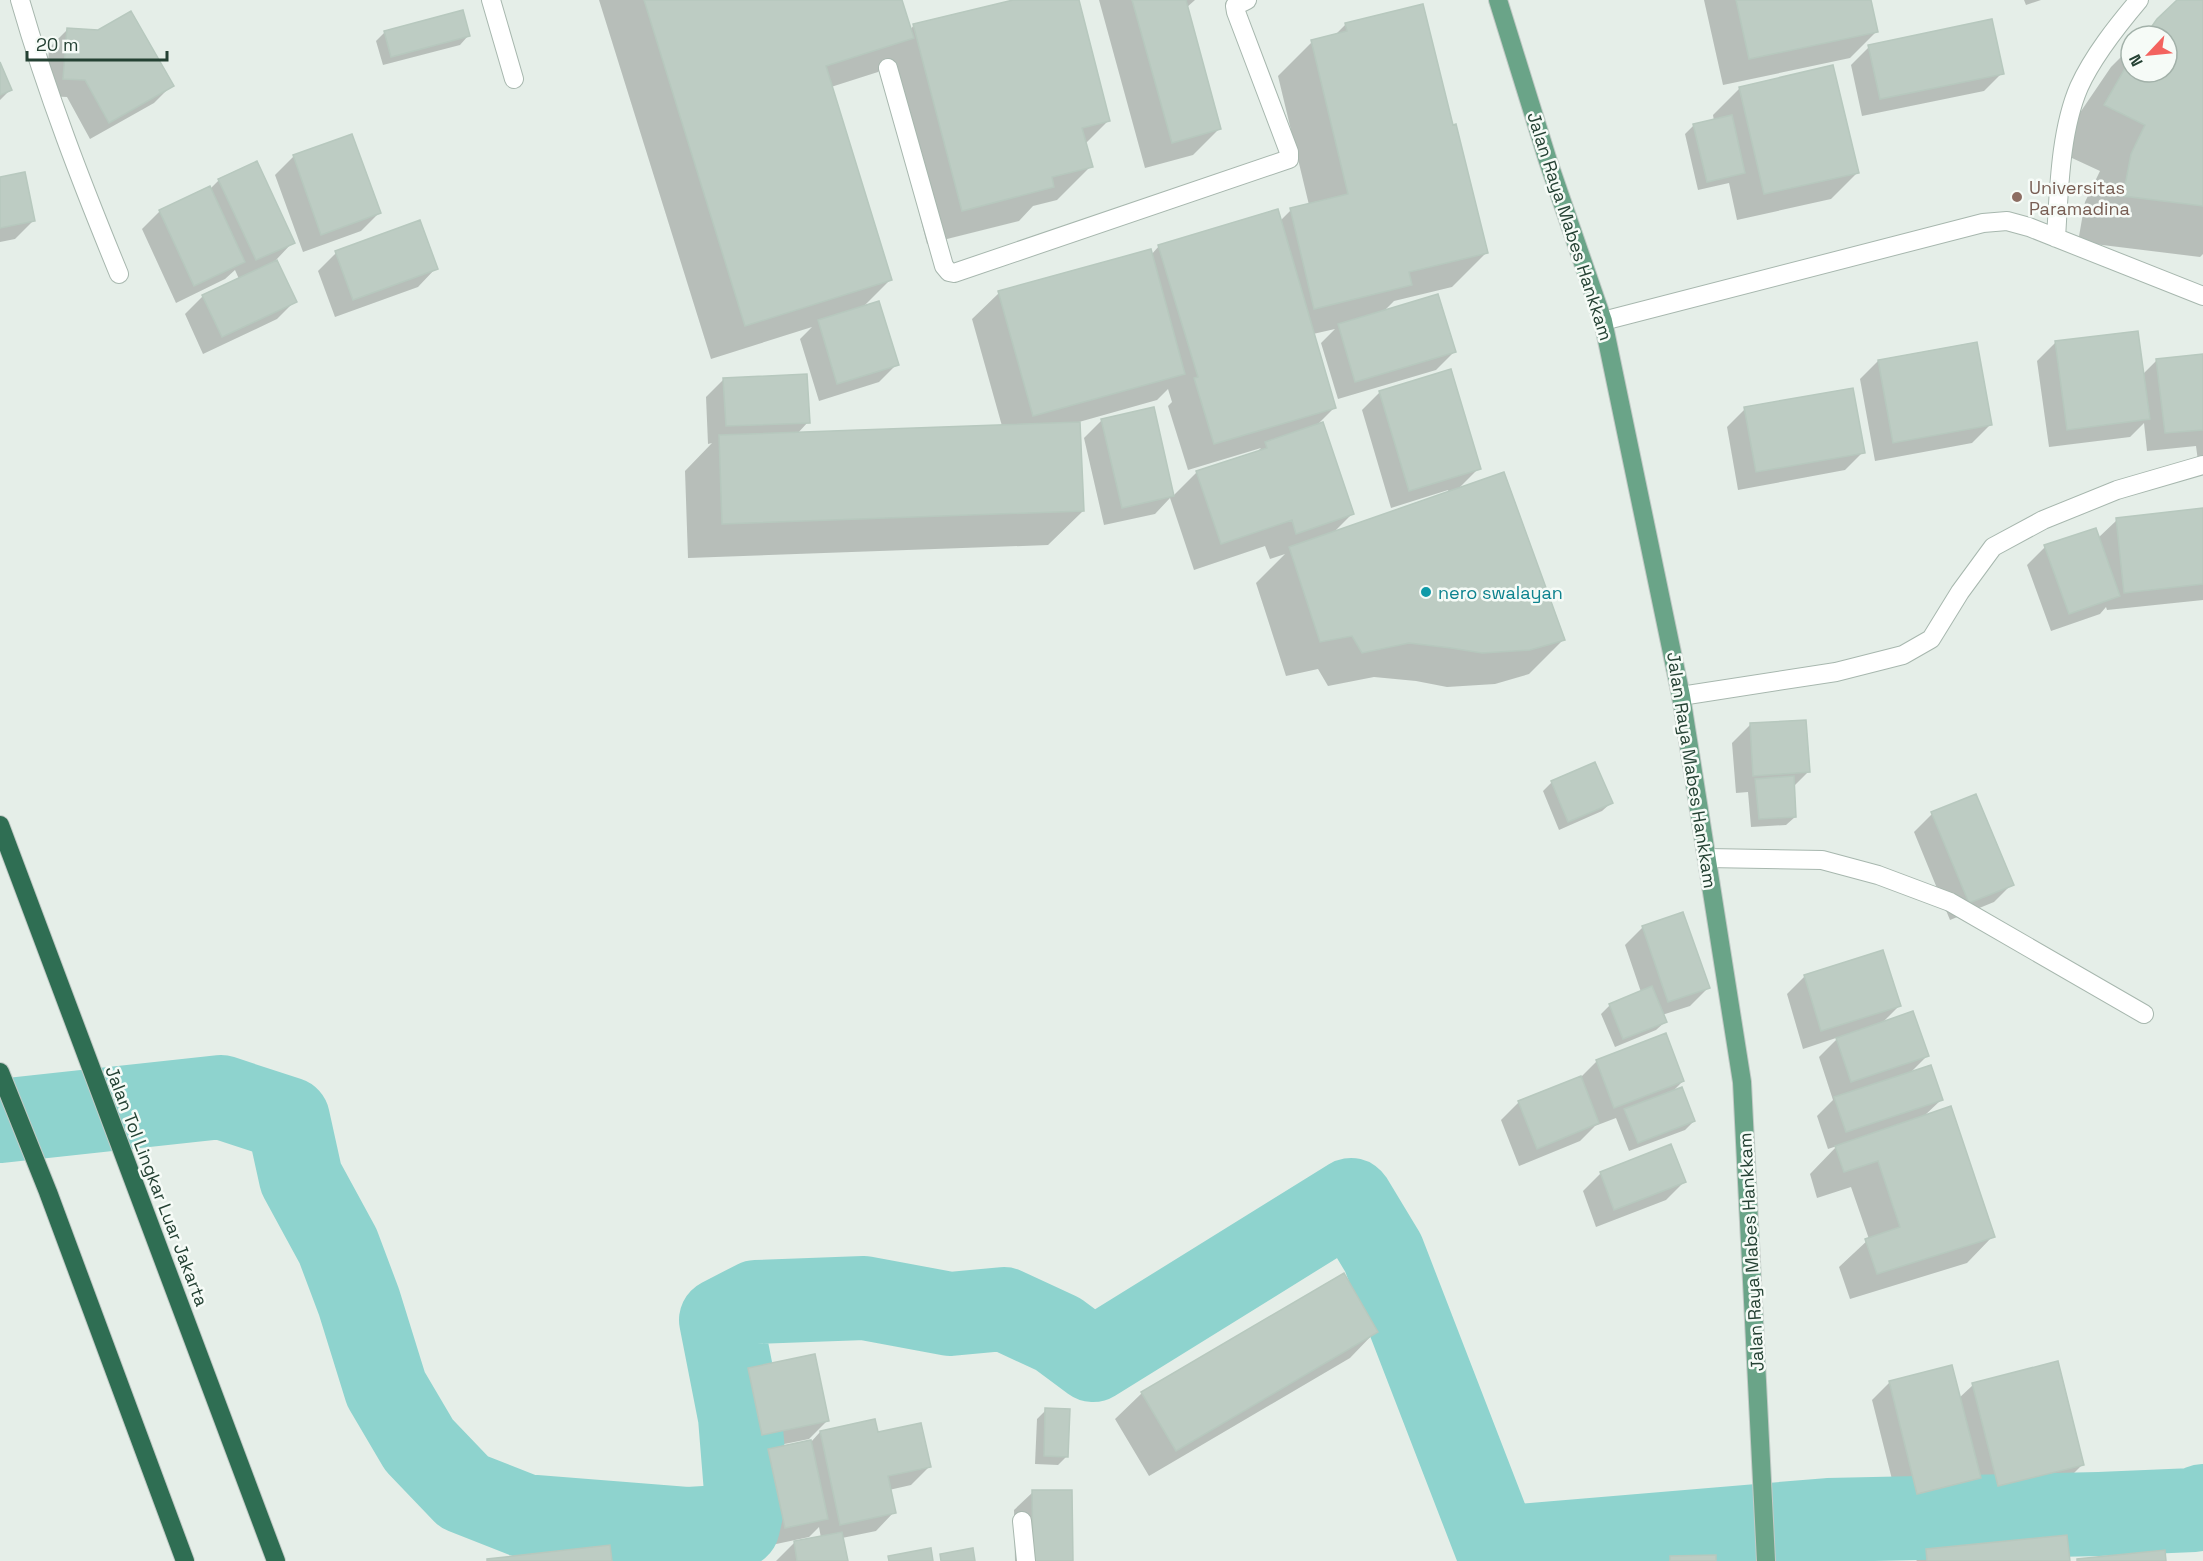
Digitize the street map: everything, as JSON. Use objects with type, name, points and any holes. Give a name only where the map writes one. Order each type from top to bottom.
[{"type":"highway","name":"Jalan Tol Lingkar Luar Jakarta","points":[[0,825],[276,1561]]},
{"type":"highway","points":[[0,1072],[48,1192],[185,1561]]},
{"type":"main road","name":"Jalan Raya Mabes Hankkam","points":[[1498,0],[1548,161],[1603,321],[1682,696],[1742,1082],[1766,1560]]},
{"type":"street","points":[[20,0],[50,99],[73,163],[119,274]]},
{"type":"street","points":[[491,0],[514,79]]},
{"type":"street","points":[[888,68],[944,266],[949,272],[954,273],[1289,159],[1289,152],[1236,12],[1235,6],[1247,0]]},
{"type":"street","points":[[2056,238],[2059,174],[2079,88],[2115,28],[2139,0]]},
{"type":"street","points":[[1603,321],[1983,224],[2007,221],[2203,296]]},
{"type":"street","points":[[1682,696],[1836,672],[1904,655],[1932,639],[1960,592],[1993,546],[2043,520],[2117,490],[2203,465]]},
{"type":"street","points":[[1707,858],[1821,860],[1878,874],[1950,902],[2144,1014]]},
{"type":"street","points":[[1022,1521],[1026,1561]]},
{"type":"building","points":[[644,0],[902,0],[914,38],[826,66],[892,280],[745,326]]},
{"type":"building","points":[[1013,0],[1079,0],[1110,121],[1082,128],[1093,167],[1052,177],[1054,187],[962,211],[913,24]]},
{"type":"building","points":[[1132,0],[1186,0],[1221,129],[1172,143]]},
{"type":"building","points":[[1736,0],[1871,0],[1878,32],[1749,59]]},
{"type":"building","points":[[2177,0],[2203,0],[2203,206],[2123,196],[2131,154],[2145,125],[2104,105],[2119,79],[2119,84],[2179,84],[2179,24],[2153,24]]},
{"type":"building","points":[[1423,4],[1488,253],[1409,272],[1412,285],[1314,309],[1290,208],[1348,194],[1311,40],[1347,31],[1345,23]]},
{"type":"building","points":[[463,10],[470,36],[391,57],[384,31]]},
{"type":"building","points":[[131,11],[174,86],[109,123],[85,80],[63,79],[67,28],[98,30]]},
{"type":"building","points":[[1992,19],[2004,74],[1880,99],[1868,45]]},
{"type":"building","points":[[0,62],[12,90],[0,95]]},
{"type":"building","points":[[1833,65],[1859,173],[1764,194],[1739,87]]},
{"type":"building","points":[[1732,115],[1745,173],[1707,182],[1693,124]]},
{"type":"building","points":[[352,134],[381,213],[321,235],[293,155]]},
{"type":"building","points":[[257,161],[295,243],[256,260],[218,179]]},
{"type":"building","points":[[25,172],[35,221],[0,228],[0,177]]},
{"type":"building","points":[[210,186],[245,262],[194,286],[159,210]]},
{"type":"building","points":[[1278,209],[1336,408],[1214,444],[1194,378],[1198,377],[1158,245]]},
{"type":"building","points":[[420,220],[438,269],[353,300],[335,251]]},
{"type":"building","points":[[1151,249],[1185,374],[1033,416],[998,291]]},
{"type":"building","points":[[277,260],[297,302],[222,337],[202,295]]},
{"type":"building","points":[[1438,294],[1456,352],[1355,382],[1338,324]]},
{"type":"building","points":[[879,301],[899,365],[837,384],[818,320]]},
{"type":"building","points":[[2138,331],[2150,419],[2067,430],[2055,341]]},
{"type":"building","points":[[1977,342],[1992,425],[1893,443],[1878,360]]},
{"type":"building","points":[[2203,354],[2203,430],[2165,433],[2156,359]]},
{"type":"building","points":[[1451,369],[1481,469],[1409,491],[1379,391]]},
{"type":"building","points":[[807,374],[810,423],[726,426],[723,378]]},
{"type":"building","points":[[1853,388],[1865,453],[1756,472],[1744,407]]},
{"type":"building","points":[[1154,407],[1174,496],[1122,508],[1101,419]]},
{"type":"building","points":[[1080,422],[1084,511],[722,524],[719,435]]},
{"type":"building","points":[[1323,422],[1354,514],[1296,534],[1292,520],[1221,544],[1196,471],[1267,448],[1265,442]]},
{"type":"building","name":"nero swalayan","points":[[1504,472],[1565,640],[1530,650],[1482,653],[1409,643],[1362,653],[1352,636],[1320,642],[1289,547]]},
{"type":"building","points":[[2203,508],[2203,584],[2124,593],[2116,518]]},
{"type":"building","points":[[2096,528],[2120,596],[2069,614],[2044,545]]},
{"type":"building","points":[[1806,720],[1810,772],[1753,776],[1750,723]]},
{"type":"building","points":[[1595,762],[1613,803],[1568,822],[1551,781]]},
{"type":"building","points":[[1794,776],[1796,817],[1759,819],[1755,779]]},
{"type":"building","points":[[1976,794],[2014,885],[1969,903],[1931,812]]},
{"type":"building","points":[[1683,912],[1710,988],[1668,1002],[1642,926]]},
{"type":"building","points":[[1883,950],[1901,1006],[1821,1031],[1804,975]]},
{"type":"building","points":[[1652,986],[1667,1022],[1623,1039],[1609,1004]]},
{"type":"building","points":[[1913,1011],[1929,1056],[1851,1082],[1836,1038]]},
{"type":"building","points":[[1666,1033],[1684,1081],[1614,1108],[1596,1060]]},
{"type":"building","points":[[1931,1065],[1943,1100],[1846,1132],[1834,1097]]},
{"type":"building","points":[[1581,1076],[1599,1123],[1537,1149],[1518,1101]]},
{"type":"building","points":[[1682,1087],[1695,1121],[1638,1143],[1624,1109]]},
{"type":"building","points":[[1951,1106],[1995,1237],[1877,1274],[1865,1239],[1900,1227],[1878,1161],[1844,1172],[1835,1146]]},
{"type":"building","points":[[1671,1144],[1686,1182],[1614,1210],[1600,1172]]},
{"type":"building","points":[[1344,1273],[1378,1332],[1176,1451],[1141,1392]]},
{"type":"building","points":[[815,1354],[829,1421],[762,1435],[748,1368]]},
{"type":"building","points":[[2058,1361],[2084,1465],[1998,1486],[1972,1383]]},
{"type":"building","points":[[1952,1365],[1981,1478],[1917,1494],[1889,1381]]},
{"type":"building","points":[[1045,1408],[1070,1409],[1068,1457],[1044,1456]]},
{"type":"building","points":[[875,1419],[878,1432],[921,1423],[931,1467],[888,1476],[896,1513],[840,1525],[820,1431]]},
{"type":"building","points":[[811,1440],[828,1519],[785,1528],[768,1449]]},
{"type":"building","points":[[1032,1490],[1072,1490],[1073,1561],[1033,1561]]},
{"type":"building","points":[[842,1532],[848,1561],[797,1561],[794,1541]]},
{"type":"building","points":[[2067,1535],[2070,1561],[1927,1561],[1926,1549]]},
{"type":"building","points":[[610,1545],[612,1561],[487,1561],[487,1559]]},
{"type":"building","points":[[931,1548],[933,1561],[889,1561],[888,1556]]},
{"type":"building","points":[[973,1548],[975,1561],[941,1561],[940,1554]]},
{"type":"building","points":[[2165,1550],[2166,1561],[2077,1561],[2077,1559]]},
{"type":"building","points":[[1716,1555],[1716,1561],[1670,1561],[1670,1556]]},
{"type":"waterway","points":[[0,1121],[221,1097],[288,1119],[301,1178],[338,1246],[359,1302],[386,1389],[419,1445],[464,1492],[525,1516],[689,1529],[738,1526],[746,1491],[740,1417],[721,1320],[756,1302],[864,1298],[950,1314],[1004,1309],[1058,1334],[1093,1360],[1351,1200],[1383,1253],[1497,1548],[1828,1520],[2099,1514],[2194,1510],[2203,1506]]},
{"type":"place","name":"Universitas Paramadina","points":[[2017,197]]},
{"type":"place","name":"nero swalayan","points":[[1426,592]]}]
